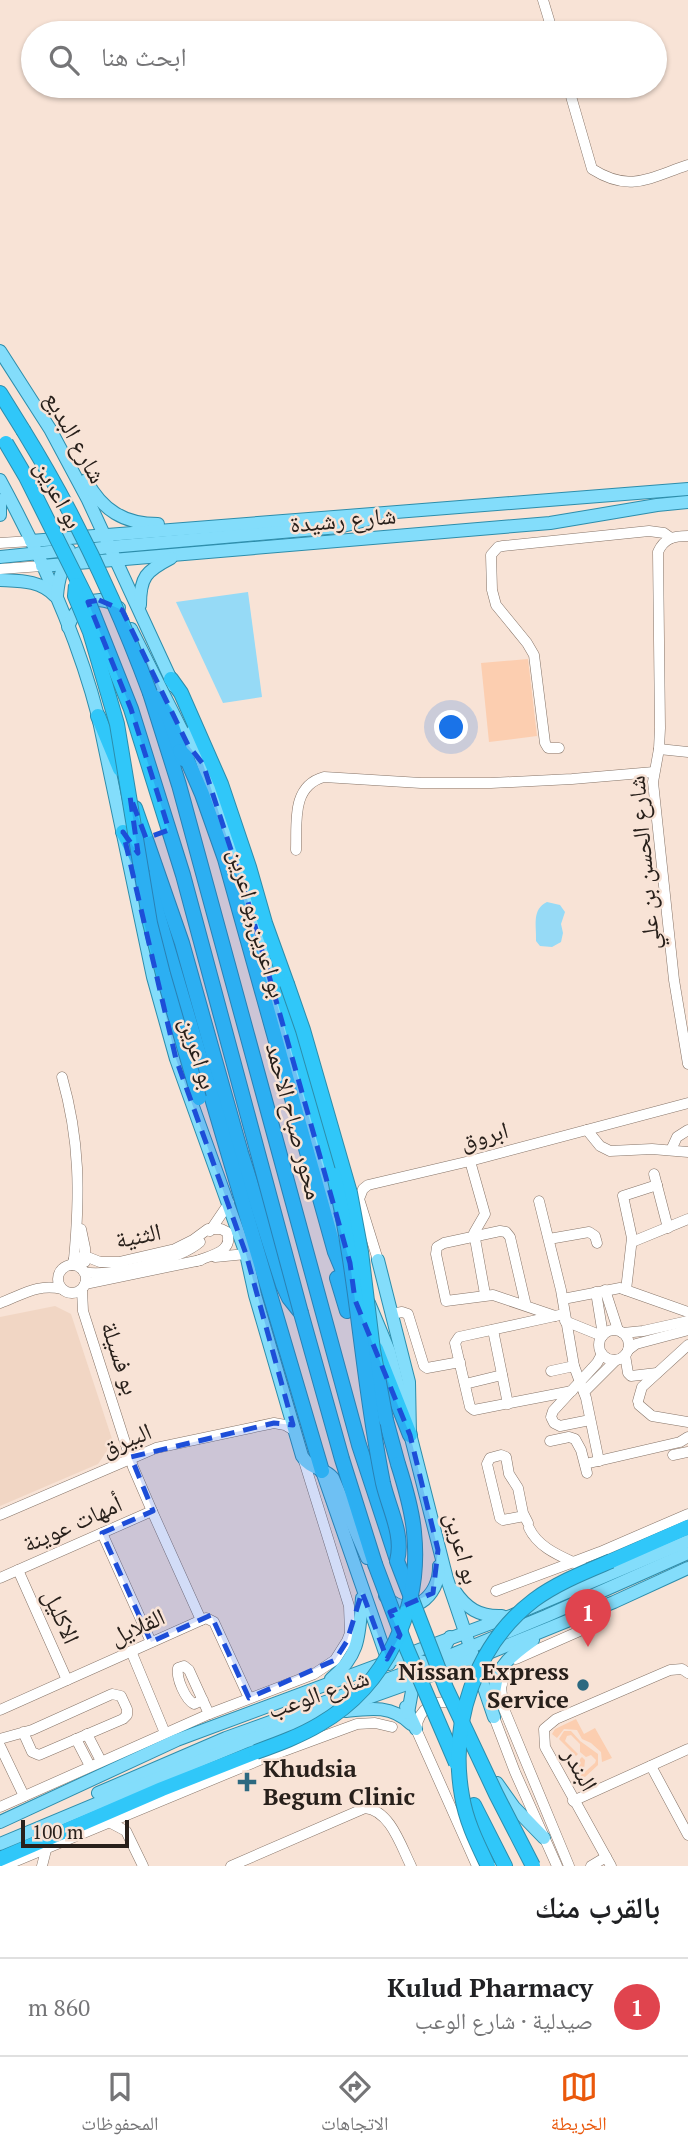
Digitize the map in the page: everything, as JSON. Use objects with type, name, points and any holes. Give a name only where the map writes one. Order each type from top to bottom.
[{"type":"highway","name":"بو اعرين","points":[[0,393],[58,488],[105,580],[150,693],[165,710],[180,751]]},
{"type":"highway","name":"بو اعرين","points":[[2,439],[26,477],[78,581],[131,709],[183,876],[342,1460],[375,1564],[428,1698],[474,1804],[505,1866]]},
{"type":"highway","points":[[78,581],[75,596],[100,663],[120,736],[137,851],[158,954],[200,1098],[248,1221]]},
{"type":"highway","points":[[0,1859],[162,1789],[259,1755],[304,1733],[340,1711],[375,1676],[401,1633],[410,1604],[415,1539],[407,1495],[386,1420],[350,1193],[303,1030],[268,932],[242,845],[220,784],[181,693],[171,679]]},
{"type":"highway","name":"محور صباح الاحمد","points":[[150,693],[179,785],[359,1445],[397,1561],[446,1688],[533,1866]]},
{"type":"highway","points":[[98,716],[152,855],[182,943],[251,1187],[286,1292],[301,1313]]},
{"type":"highway","points":[[180,751],[186,757],[202,794],[225,859],[335,1252],[410,1435]]},
{"type":"highway","name":"بو اعرين,بو اعرين","points":[[180,751],[207,824],[315,1213],[386,1420]]},
{"type":"highway","points":[[123,832],[150,887],[322,1471]]},
{"type":"highway","points":[[268,932],[344,1218],[372,1430],[400,1544],[397,1561]]},
{"type":"highway","points":[[488,1866],[466,1814],[458,1765],[461,1722],[475,1676],[503,1631],[534,1600],[606,1557],[688,1527]]},
{"type":"main road","name":"شارع البديع","points":[[0,351],[50,429],[116,560]]},
{"type":"main road","points":[[50,429],[66,443],[102,505],[132,522],[159,524],[281,518],[305,520]]},
{"type":"main road","points":[[2,439],[60,539],[75,551]]},
{"type":"main road","name":"بو اعرين","points":[[0,480],[57,599],[87,678],[98,716],[153,977],[191,1105],[246,1254],[255,1295],[304,1461]]},
{"type":"main road","name":"شارع رشيدة","points":[[34,547],[60,539],[87,536],[107,541],[382,513],[688,489]]},
{"type":"main road","points":[[0,500],[0,515]]},
{"type":"main road","points":[[57,599],[59,578],[65,564],[75,551],[84,547],[88,500]]},
{"type":"main road","name":"شارع رشيدة","points":[[42,566],[550,523],[688,502]]},
{"type":"main road","points":[[75,551],[107,541],[339,527],[366,521],[382,513]]},
{"type":"main road","points":[[0,556],[34,547],[75,551],[116,560]]},
{"type":"main road","points":[[140,609],[140,589],[144,578],[153,568],[175,555]]},
{"type":"main road","name":"بو اعرين","points":[[116,560],[171,679],[204,764],[237,863],[330,1202],[353,1271],[389,1351],[438,1550],[494,1717]]},
{"type":"main road","points":[[0,580],[35,583],[51,592],[57,599]]},
{"type":"main road","points":[[68,627],[76,610],[91,601],[108,601],[122,610],[188,745],[204,764]]},
{"type":"main road","points":[[353,1271],[370,1276],[374,1273],[378,1259]]},
{"type":"main road","points":[[378,1259],[411,1392],[410,1435]]},
{"type":"main road","points":[[304,1461],[314,1469],[327,1472],[333,1478],[408,1654],[416,1660],[435,1665],[462,1708],[500,1788],[544,1838]]},
{"type":"main road","points":[[322,1471],[388,1661],[391,1683]]},
{"type":"main road","name":"شارع الوعب","points":[[0,1822],[140,1756],[326,1683],[513,1615],[688,1541]]},
{"type":"main road","points":[[382,1593],[391,1602],[403,1606],[416,1604],[429,1596],[439,1580],[438,1550]]},
{"type":"main road","points":[[471,1653],[482,1642],[688,1552]]},
{"type":"main road","points":[[0,1843],[55,1813],[214,1742],[391,1683],[471,1653],[492,1652],[688,1568]]},
{"type":"main road","points":[[447,1579],[459,1598],[472,1610],[491,1616],[513,1615]]},
{"type":"main road","points":[[326,1683],[344,1667],[356,1647],[362,1591]]},
{"type":"main road","points":[[408,1713],[412,1691],[417,1681],[435,1665],[449,1638],[453,1623],[452,1597]]},
{"type":"main road","points":[[494,1717],[494,1686],[500,1670],[512,1656],[551,1627]]},
{"type":"main road","points":[[482,1642],[479,1646],[481,1651],[492,1652]]},
{"type":"main road","points":[[388,1661],[435,1665]]},
{"type":"main road","points":[[375,1666],[385,1671],[386,1678],[416,1729]]},
{"type":"main road","name":"شارع الوعب","points":[[0,1843],[391,1683],[417,1681]]},
{"type":"main road","points":[[315,1716],[388,1709],[403,1716],[416,1729]]},
{"type":"main road","points":[[259,1755],[277,1739],[284,1727]]},
{"type":"main road","points":[[277,1739],[288,1750]]},
{"type":"street","points":[[543,0],[549,21]]},
{"type":"street","points":[[571,98],[592,169],[609,180],[630,184],[688,165]]},
{"type":"street","points":[[559,748],[546,746],[531,649],[496,605],[492,590],[491,555],[498,547],[503,546],[649,531],[664,533],[671,538],[688,536]]},
{"type":"street","name":"شارع الحسن بن علي","points":[[671,538],[658,552],[659,749],[654,772],[672,966],[684,1014],[688,1063]]},
{"type":"street","name":"شارع رشيدة","points":[[0,543],[34,547]]},
{"type":"street","name":"شارع رشيدة","points":[[0,569],[42,566]]},
{"type":"street","points":[[659,749],[688,752]]},
{"type":"street","points":[[296,850],[299,799],[310,783],[324,777],[421,783],[491,783],[654,772]]},
{"type":"street","points":[[41,1287],[66,1291],[84,1287],[85,1256],[79,1218],[75,1136],[62,1077]]},
{"type":"street","name":"ابروق","points":[[378,1259],[360,1206],[359,1199],[363,1189],[375,1183],[470,1161],[688,1103]]},
{"type":"street","points":[[587,1130],[600,1146],[610,1150],[688,1152]]},
{"type":"street","points":[[671,1150],[677,1137],[688,1130]]},
{"type":"street","points":[[470,1161],[485,1214],[474,1231],[485,1294]]},
{"type":"street","points":[[654,1174],[668,1228]]},
{"type":"street","points":[[626,1290],[632,1242],[623,1196],[657,1185]]},
{"type":"street","points":[[539,1201],[563,1299],[561,1317],[582,1387],[599,1461]]},
{"type":"street","name":"الثنية","points":[[84,1272],[105,1273],[172,1259],[196,1245],[213,1228],[229,1203]]},
{"type":"street","points":[[0,1303],[41,1287],[59,1276],[73,1262],[79,1218]]},
{"type":"street","points":[[632,1242],[688,1219]]},
{"type":"street","name":"الثنية","points":[[73,1262],[85,1256],[108,1263],[158,1254],[182,1246],[204,1230],[213,1228],[227,1232],[229,1243],[220,1252],[197,1261]]},
{"type":"street","points":[[526,1306],[509,1234],[500,1231],[440,1244],[436,1254],[446,1301],[485,1294],[499,1296],[526,1306],[561,1317],[603,1335],[613,1330],[643,1331],[688,1321]]},
{"type":"street","points":[[549,1240],[589,1232],[595,1236],[597,1243]]},
{"type":"street","name":"الثنية","points":[[84,1287],[224,1255],[246,1254]]},
{"type":"street","points":[[73,1262],[84,1272]]},
{"type":"street","points":[[59,1276],[66,1291]]},
{"type":"street","name":"بو فسيلة","points":[[84,1287],[83,1311],[131,1457]]},
{"type":"street","points":[[563,1299],[615,1288],[688,1312]]},
{"type":"street","name":"بو فسيلة","points":[[66,1291],[83,1311]]},
{"type":"street","points":[[600,1291],[621,1332],[628,1340],[623,1355],[629,1375],[634,1377],[658,1373]]},
{"type":"street","points":[[600,1291],[603,1335],[599,1345],[602,1354],[611,1359],[623,1355]]},
{"type":"street","points":[[391,1314],[408,1314],[424,1366],[427,1368],[460,1362]]},
{"type":"street","points":[[561,1317],[457,1339],[455,1343],[470,1407],[474,1410],[572,1391],[604,1372],[636,1344],[688,1330]]},
{"type":"street","points":[[493,1330],[508,1404]]},
{"type":"street","points":[[688,1345],[642,1387],[639,1403],[652,1416],[688,1422]]},
{"type":"street","points":[[582,1387],[602,1354]]},
{"type":"street","points":[[551,1371],[574,1366]]},
{"type":"street","points":[[604,1372],[627,1368]]},
{"type":"street","points":[[465,1384],[502,1375]]},
{"type":"street","points":[[572,1391],[552,1414],[554,1423],[563,1425],[590,1420]]},
{"type":"street","points":[[274,1423],[283,1416],[288,1405]]},
{"type":"street","points":[[274,1423],[295,1431]]},
{"type":"street","name":"البيرق","points":[[0,1515],[131,1457],[169,1444],[274,1423]]},
{"type":"street","points":[[563,1425],[565,1438]]},
{"type":"street","points":[[550,1441],[572,1437],[577,1442],[586,1469],[599,1461],[680,1442],[688,1437]]},
{"type":"street","points":[[673,1455],[688,1452]]},
{"type":"street","points":[[527,1522],[501,1520],[487,1462],[490,1458],[505,1456],[527,1522],[537,1539],[570,1562],[587,1569]]},
{"type":"street","points":[[131,1457],[201,1620]]},
{"type":"street","name":"بو اعرين","points":[[304,1461],[349,1606],[351,1620],[348,1641]]},
{"type":"street","points":[[493,1487],[514,1481]]},
{"type":"street","name":"أمهات عوينة","points":[[0,1578],[102,1533],[151,1507]]},
{"type":"street","points":[[584,1586],[587,1569],[688,1514]]},
{"type":"street","points":[[102,1533],[151,1642]]},
{"type":"street","points":[[496,1591],[570,1562],[606,1557]]},
{"type":"street","name":"الاكليل","points":[[18,1570],[67,1680]]},
{"type":"street","points":[[569,1866],[504,1709],[501,1688],[506,1672],[518,1658],[582,1630],[586,1625],[588,1612]]},
{"type":"street","name":"القلايل","points":[[0,1710],[201,1620],[211,1619],[249,1698]]},
{"type":"street","name":"شارع الوعب","points":[[0,1807],[209,1714],[327,1667],[348,1641]]},
{"type":"street","points":[[131,1651],[165,1733]]},
{"type":"street","name":"البندر","points":[[591,1866],[609,1861],[545,1747],[543,1734],[547,1725],[670,1670],[681,1669],[688,1673]]},
{"type":"street","points":[[0,1739],[112,1694],[119,1695],[127,1709],[127,1715],[37,1755],[32,1752],[23,1732]]},
{"type":"street","points":[[202,1700],[209,1714]]},
{"type":"street","points":[[462,1708],[447,1702],[432,1704],[420,1714],[416,1729],[477,1866]]},
{"type":"street","points":[[494,1717],[557,1866]]},
{"type":"street","name":"شارع الوعب","points":[[4,1866],[136,1811],[259,1755],[288,1750],[357,1724],[375,1723],[392,1727]]},
{"type":"street","points":[[87,1734],[101,1761]]},
{"type":"street","points":[[76,1739],[90,1766]]},
{"type":"street","points":[[0,1746],[24,1796]]},
{"type":"street","points":[[573,1801],[688,1749]]},
{"type":"street","points":[[651,1766],[688,1835]]},
{"type":"street","points":[[231,1866],[365,1808],[384,1814],[411,1866]]},
{"type":"street","points":[[130,1836],[130,1823],[136,1811]]},
{"type":"street","points":[[109,1822],[121,1827],[130,1836],[143,1866]]},
{"type":"street","points":[[42,1866],[47,1846]]},
{"type":"street","points":[[20,1859],[36,1866]]},
{"type":"highlighted area","points":[[99,600],[122,610],[188,745],[203,764],[250,908],[350,1263],[355,1300],[410,1435],[438,1550],[433,1593],[390,1612],[400,1635],[387,1659],[362,1592],[347,1641],[335,1660],[249,1698],[211,1615],[151,1642],[102,1533],[153,1511],[131,1457],[274,1423],[293,1425],[246,1254],[176,1059],[123,832],[138,853],[130,796],[146,838],[169,830],[131,709],[88,602]]},
{"type":"shaded area","points":[[528,659],[537,736],[489,742],[481,663]]},
{"type":"shaded area","points":[[55,1306],[71,1314],[113,1442],[98,1464],[0,1506],[0,1317]]},
{"type":"shaded area","points":[[576,1719],[584,1734],[595,1728],[612,1758],[602,1762],[601,1752],[582,1739],[577,1730],[564,1729],[557,1738],[552,1734],[555,1729]]},
{"type":"shaded area","points":[[564,1731],[571,1731],[598,1754],[598,1765],[585,1777],[578,1775],[580,1759],[582,1757],[585,1760],[586,1771],[596,1760],[591,1755],[586,1757],[580,1752],[580,1744],[571,1735],[567,1736],[565,1741],[578,1754],[576,1756],[559,1739]]},
{"type":"water","points":[[248,592],[262,697],[223,703],[176,602]]},
{"type":"water","points":[[547,902],[560,905],[565,912],[561,924],[561,942],[552,947],[540,946],[536,941],[537,914]]},
{"type":"place","name":"Kulud Pharmacy","points":[[588,1647]]},
{"type":"place","name":"Nissan Express Service","points":[[583,1685]]},
{"type":"place","name":"Khudsia Begum Clinic","points":[[247,1782]]}]
